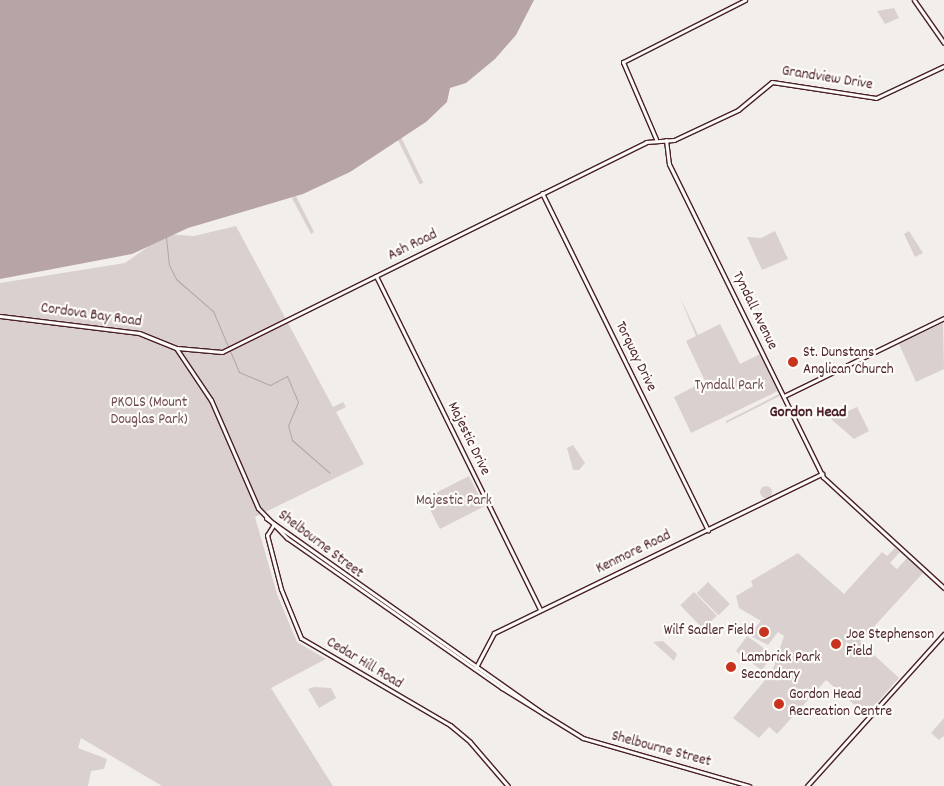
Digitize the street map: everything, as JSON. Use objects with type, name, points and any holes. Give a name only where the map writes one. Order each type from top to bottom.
[{"type":"street","points":[[656,139],[623,63],[745,0]]},
{"type":"street","points":[[914,0],[944,43]]},
{"type":"street","name":"Grandview Drive","points":[[656,139],[666,140],[741,108],[774,81],[876,98],[944,66]]},
{"type":"street","name":"Ash Road","points":[[176,348],[190,347],[212,353],[232,347],[542,193],[656,139]]},
{"type":"street","name":"Tyndall Avenue","points":[[666,140],[669,164],[822,474],[944,588]]},
{"type":"street","name":"Torquay Drive","points":[[542,193],[708,530]]},
{"type":"street","name":"Majestic Drive","points":[[376,276],[540,610]]},
{"type":"street","name":"Cordova Bay Road","points":[[0,316],[140,333],[176,348]]},
{"type":"street","points":[[784,396],[944,318]]},
{"type":"street","name":"Shelbourne Street","points":[[176,348],[211,400],[265,518],[545,715],[604,747],[748,786]]},
{"type":"street","name":"Kenmore Road","points":[[475,667],[491,635],[822,474]]},
{"type":"street","name":"Cedar Hill Road","points":[[273,524],[267,535],[281,588],[301,638],[450,725],[476,748],[508,786]]},
{"type":"street","points":[[807,786],[944,634]]},
{"type":"green space","points":[[894,8],[899,18],[885,24],[877,11]]},
{"type":"green space","points":[[401,137],[423,183],[420,185],[397,139]]},
{"type":"green space","points":[[296,196],[314,232],[311,234],[292,198]]},
{"type":"green space","name":"PKOLS (Mount Douglas Park)","points":[[236,226],[333,407],[343,402],[346,407],[336,412],[364,464],[255,517],[277,594],[297,642],[326,659],[271,688],[333,786],[162,786],[81,738],[78,748],[107,759],[104,769],[91,771],[88,786],[0,786],[0,283],[125,263],[166,234],[194,236]]},
{"type":"green space","points":[[775,231],[788,259],[762,270],[747,237],[761,238]]},
{"type":"green space","points":[[909,231],[923,253],[915,257],[904,234]]},
{"type":"green space","name":"Tyndall Park","points":[[679,295],[698,335],[720,324],[740,364],[760,354],[778,391],[691,433],[674,397],[705,381],[686,341],[696,336]]},
{"type":"green space","points":[[943,323],[944,369],[916,382],[899,344]]},
{"type":"green space","points":[[779,394],[780,396],[726,423],[726,421]]},
{"type":"green space","points":[[857,407],[869,431],[854,439],[831,419]]},
{"type":"green space","points":[[573,445],[585,463],[579,470],[573,470],[567,448]]},
{"type":"green space","name":"Majestic Park","points":[[469,476],[484,506],[440,529],[424,499]]},
{"type":"green space","points":[[764,486],[768,486],[772,492],[768,498],[764,498],[760,494],[760,490]]},
{"type":"green space","points":[[895,548],[900,552],[890,563],[897,569],[907,558],[923,573],[860,642],[899,678],[866,715],[826,680],[777,734],[769,727],[759,738],[733,718],[772,672],[784,636],[778,632],[768,645],[749,635],[761,621],[739,608],[736,596],[753,586],[751,581],[798,553],[844,594],[882,552],[887,556]]},
{"type":"green space","points":[[708,582],[730,604],[719,615],[697,593]]},
{"type":"green space","points":[[694,592],[717,616],[703,629],[680,605]]},
{"type":"green space","points":[[747,636],[773,655],[762,670],[736,651]]},
{"type":"green space","points":[[663,641],[677,654],[674,661],[653,642]]},
{"type":"green space","points":[[314,687],[331,688],[336,698],[319,708],[308,689]]},
{"type":"green space","points":[[944,718],[944,736],[939,740],[931,733]]},
{"type":"shaded area","points":[[0,0],[534,0],[516,35],[495,59],[466,83],[450,88],[447,102],[426,122],[350,172],[303,194],[188,228],[132,254],[0,279]]},
{"type":"waterway","points":[[166,237],[169,265],[176,279],[213,311],[239,372],[270,385],[287,376],[298,402],[288,425],[292,440],[330,473]]},
{"type":"place","name":"St. Dunstans Anglican Church","points":[[793,362]]},
{"type":"place","name":"Wilf Sadler Field","points":[[764,632]]},
{"type":"place","name":"Joe Stephenson Field","points":[[836,644]]},
{"type":"place","name":"Lambrick Park Secondary","points":[[731,667]]},
{"type":"place","name":"Gordon Head Recreation Centre","points":[[779,704]]},
{"type":"district","name":"Gordon Head","points":[[808,413]]}]
